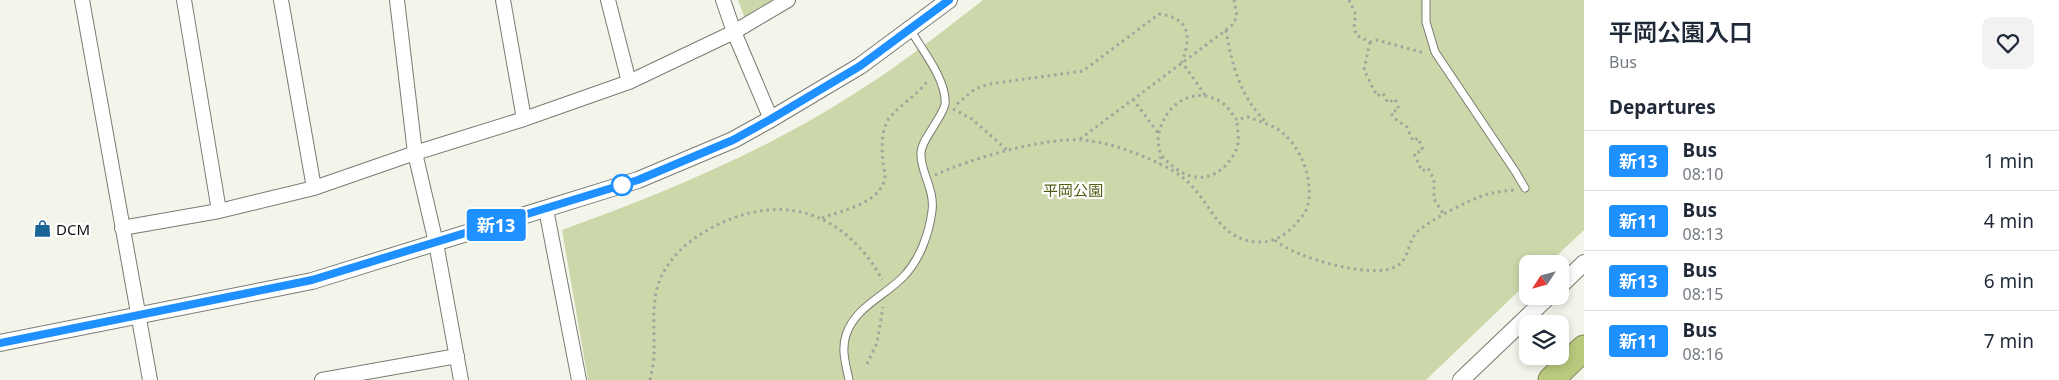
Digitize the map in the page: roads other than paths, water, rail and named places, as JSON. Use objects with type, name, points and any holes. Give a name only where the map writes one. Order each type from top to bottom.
[{"type":"highway","points":[[1550,380],[1584,348]]},
{"type":"street","points":[[82,0],[150,380]]},
{"type":"street","points":[[184,0],[219,211]]},
{"type":"street","points":[[281,0],[314,188]]},
{"type":"street","points":[[398,0],[415,153],[436,243],[461,380]]},
{"type":"street","points":[[503,0],[524,119]]},
{"type":"street","points":[[608,0],[628,82]]},
{"type":"street","points":[[723,0],[734,32],[771,119]]},
{"type":"street","points":[[122,228],[219,211],[314,188],[415,153],[524,119],[628,82],[734,32],[788,0]]},
{"type":"street","points":[[0,343],[138,317],[312,280],[638,180],[733,140],[771,119],[860,66],[949,0]]},
{"type":"street","points":[[546,209],[579,380]]},
{"type":"street","points":[[1569,278],[1584,264]]},
{"type":"street","points":[[1461,380],[1540,305]]},
{"type":"street","points":[[322,380],[353,377],[457,356]]},
{"type":"lane","points":[[1426,0],[1426,22],[1435,52],[1525,188]]},
{"type":"lane","points":[[849,380],[844,357],[846,335],[858,315],[903,278],[910,269],[924,244],[933,209],[928,178],[921,155],[923,145],[948,107],[943,87],[935,70],[910,28]]},
{"type":"place","name":"DCM","points":[[42,229]]},
{"type":"park label","name":"平岡公園","points":[[1073,190]]}]
